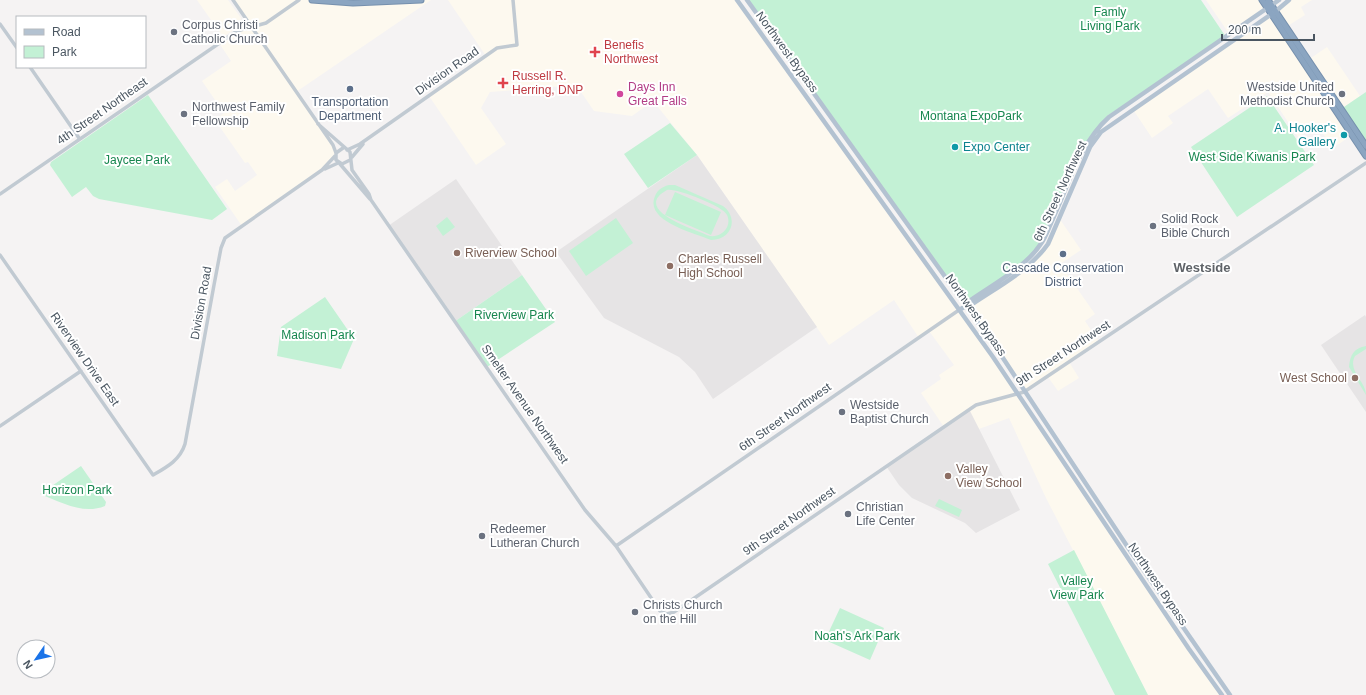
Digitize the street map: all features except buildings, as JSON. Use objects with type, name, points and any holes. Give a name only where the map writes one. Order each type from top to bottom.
[{"type":"highway","points":[[312,0],[353,3],[421,0]]},
{"type":"highway","points":[[1262,0],[1274,13],[1366,146]]},
{"type":"highway","points":[[1268,0],[1270,8]]},
{"type":"highway","points":[[1274,13],[1366,156]]},
{"type":"main road","name":"Northwest Bypass","points":[[737,0],[960,310],[1189,649],[1222,695]]},
{"type":"main road","name":"Northwest Bypass","points":[[747,0],[966,306],[1195,646],[1230,695]]},
{"type":"main road","name":"6th Street Northwest","points":[[960,310],[966,306],[968,302],[1031,256],[1041,244],[1078,160],[1092,134],[1109,117],[1270,8],[1279,0]]},
{"type":"main road","name":"6th Street Northwest","points":[[966,306],[971,306],[1022,270],[1040,254],[1048,244],[1090,148],[1101,132],[1113,122],[1274,13],[1289,0]]},
{"type":"street","points":[[233,0],[318,124],[333,144],[339,164],[346,164],[351,159],[351,154],[318,124]]},
{"type":"street","name":"4th Street Northeast","points":[[0,194],[79,138],[237,31],[266,23],[299,0]]},
{"type":"street","name":"Division Road","points":[[346,149],[355,147],[497,48],[516,44],[513,0]]},
{"type":"street","points":[[0,24],[16,47]]},
{"type":"street","points":[[31,68],[79,138]]},
{"type":"street","name":"Division Road","points":[[351,159],[372,135]]},
{"type":"street","points":[[335,154],[338,150],[346,149]]},
{"type":"street","name":"Division Road","points":[[322,170],[335,154]]},
{"type":"street","name":"Smelter Avenue Northwest","points":[[351,159],[352,170],[369,194],[371,200]]},
{"type":"street","name":"9th Street Northwest","points":[[667,614],[674,612],[732,573],[976,405],[1018,395],[1024,392],[1366,163]]},
{"type":"street","name":"Division Road","points":[[153,475],[176,460],[182,453],[185,444],[222,244],[225,238],[322,170],[339,164]]},
{"type":"street","name":"Smelter Avenue Northwest","points":[[339,164],[371,200],[585,510],[616,546],[660,611],[667,614]]},
{"type":"street","name":"Riverview Drive East","points":[[0,255],[153,475]]},
{"type":"street","name":"6th Street Northwest","points":[[616,546],[960,310]]},
{"type":"street","points":[[0,426],[81,371]]},
{"type":"shaded area","points":[[197,0],[228,0],[241,18],[239,26],[223,37]]},
{"type":"shaded area","points":[[233,0],[312,0],[335,2],[431,0],[296,92],[329,139],[336,153],[330,162],[242,226],[215,187],[227,179],[235,191],[257,175],[248,162],[245,163],[215,120],[224,113],[202,81],[231,61],[219,43],[237,31],[252,27]]},
{"type":"shaded area","points":[[448,0],[737,0],[922,256],[1222,695],[1148,695],[1046,498],[1009,418],[979,429],[968,409],[944,427],[921,393],[941,379],[939,375],[954,365],[929,331],[919,338],[894,300],[829,345],[697,155],[653,101],[632,116],[594,111],[581,92],[566,86],[490,92],[481,108],[506,144],[476,165],[429,96],[486,56]]},
{"type":"shaded area","points":[[1206,0],[1262,0],[1268,9],[1230,35]]},
{"type":"shaded area","points":[[1289,0],[1312,0],[1301,7],[1305,15],[1286,27],[1276,11]]},
{"type":"shaded area","points":[[1271,14],[1352,135],[1333,148],[1317,125],[1298,137],[1268,92],[1228,118],[1208,89],[1168,116],[1173,123],[1152,138],[1132,108]]},
{"type":"shaded area","points":[[1327,47],[1360,96],[1341,109],[1308,60]]},
{"type":"shaded area","name":"Charles Russell High School","points":[[697,155],[817,327],[713,399],[695,372],[679,357],[604,318],[556,252]]},
{"type":"shaded area","name":"Riverview School","points":[[456,179],[522,275],[454,322],[388,226]]},
{"type":"shaded area","points":[[1059,218],[1081,250],[1060,264],[1095,314],[1085,321],[1099,342],[1069,362],[1079,378],[1058,391],[1048,377],[1024,392],[966,306],[971,305],[1040,254]]},
{"type":"shaded area","name":"West School","points":[[1365,315],[1366,317],[1366,412],[1321,345]]},
{"type":"shaded area","name":"Valley View School","points":[[969,409],[1020,510],[976,533],[965,523],[912,498],[899,485],[886,466]]},
{"type":"green space","name":"Montana ExpoPark","points":[[747,0],[1201,0],[1226,37],[1107,116],[1092,134],[1041,244],[1031,256],[966,306]]},
{"type":"green space","points":[[1366,92],[1366,146],[1341,109]]},
{"type":"green space","name":"Jaycee Park","points":[[148,95],[227,209],[212,220],[99,199],[93,196],[86,187],[72,197],[50,165],[51,162]]},
{"type":"green space","name":"West Side Kiwanis Park","points":[[1267,96],[1314,165],[1237,217],[1191,147]]},
{"type":"green space","points":[[670,123],[697,155],[648,188],[624,154]]},
{"type":"green space","points":[[675,185],[723,206],[731,216],[731,228],[724,236],[711,240],[674,226],[658,214],[654,207],[655,196],[661,188]],"holes":[[[667,190],[672,190],[699,198],[724,211],[728,220],[728,224],[724,232],[716,236],[707,235],[669,218],[660,211],[656,205],[658,197]]]},
{"type":"green space","points":[[675,192],[721,212],[711,235],[665,215]]},
{"type":"green space","points":[[447,217],[455,227],[443,236],[436,226]]},
{"type":"green space","points":[[616,218],[633,243],[586,276],[569,251]]},
{"type":"green space","name":"Riverview Park","points":[[522,275],[555,322],[487,367],[454,322]]},
{"type":"green space","name":"Madison Park","points":[[325,297],[354,339],[341,369],[277,356],[281,327]]},
{"type":"green space","points":[[1366,346],[1366,349],[1355,356],[1353,366],[1363,385],[1366,395],[1349,367],[1350,359],[1353,353],[1358,348]]},
{"type":"green space","name":"Horizon Park","points":[[81,466],[106,502],[105,506],[89,509],[80,508],[64,504],[40,494]]},
{"type":"green space","points":[[939,499],[962,510],[959,517],[935,506]]},
{"type":"green space","name":"Valley View Park","points":[[1074,550],[1148,695],[1115,695],[1048,564]]},
{"type":"green space","name":"Noah's Ark Park","points":[[840,608],[884,628],[870,660],[825,640]]},
{"type":"place","name":"Corpus Christi Catholic Church","points":[[174,32]]},
{"type":"place","name":"Benefis Northwest","points":[[595,52]]},
{"type":"place","name":"Russell R. Herring, DNP","points":[[503,83]]},
{"type":"place","name":"Transportation Department","points":[[350,89]]},
{"type":"place","name":"Days Inn Great Falls","points":[[620,94]]},
{"type":"place","name":"Westside United Methodist Church","points":[[1342,94]]},
{"type":"place","name":"Northwest Family Fellowship","points":[[184,114]]},
{"type":"place","name":"A. Hooker's Gallery","points":[[1344,135]]},
{"type":"place","name":"Expo Center","points":[[955,147]]},
{"type":"place","name":"Solid Rock Bible Church","points":[[1153,226]]},
{"type":"place","name":"Riverview School","points":[[457,253]]},
{"type":"place","name":"Cascade Conservation District","points":[[1063,254]]},
{"type":"place","name":"Charles Russell High School","points":[[670,266]]},
{"type":"place","name":"West School","points":[[1355,378]]},
{"type":"place","name":"Westside Baptist Church","points":[[842,412]]},
{"type":"place","name":"Valley View School","points":[[948,476]]},
{"type":"place","name":"Christian Life Center","points":[[848,514]]},
{"type":"place","name":"Redeemer Lutheran Church","points":[[482,536]]},
{"type":"place","name":"Christs Church on the Hill","points":[[635,612]]},
{"type":"district","name":"Westside","points":[[1202,267]]},
{"type":"park label","name":"Famly Living Park","points":[[1110,19]]}]
